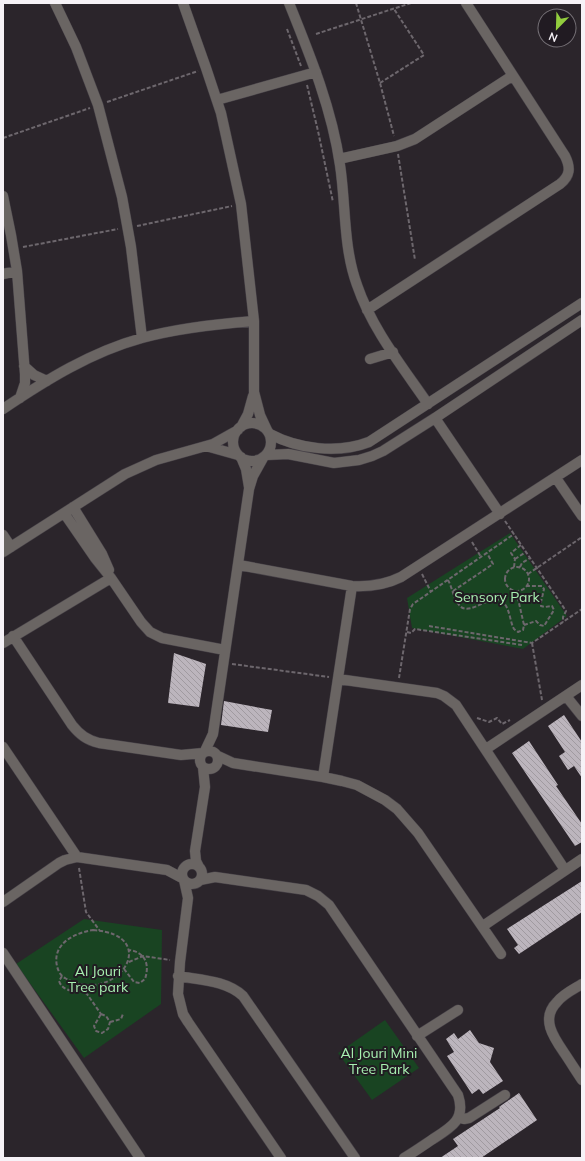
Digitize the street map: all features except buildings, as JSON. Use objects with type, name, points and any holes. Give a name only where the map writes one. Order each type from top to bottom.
[{"type":"street","points":[[55,3],[76,47],[98,105],[122,197],[132,247],[142,338]]},
{"type":"street","points":[[183,3],[217,100],[227,135],[241,204],[254,321],[254,392],[251,406],[234,440],[235,450],[246,469],[249,489]]},
{"type":"street","points":[[289,3],[316,72],[329,116],[339,159],[353,274],[367,310],[428,404]]},
{"type":"street","points":[[367,310],[560,184],[568,175],[568,162],[565,156],[466,3]]},
{"type":"street","points":[[217,100],[316,72]]},
{"type":"street","points":[[339,159],[397,146],[420,136],[512,76]]},
{"type":"street","points":[[3,196],[12,235],[17,271],[25,382],[20,398]]},
{"type":"street","points":[[3,274],[17,271]]},
{"type":"street","points":[[3,535],[5,550],[140,466],[172,454],[220,441],[247,424],[254,423],[262,426],[268,432],[294,443],[327,449],[359,446],[378,438],[451,388],[582,303]]},
{"type":"street","points":[[206,446],[252,461],[265,457],[288,454],[334,463],[359,460],[383,451],[460,402],[582,320]]},
{"type":"street","points":[[3,409],[48,381],[94,356],[142,338],[198,327],[254,321]]},
{"type":"street","points":[[370,358],[393,352]]},
{"type":"street","points":[[24,366],[34,375],[48,381]]},
{"type":"street","points":[[451,388],[460,402]]},
{"type":"street","points":[[188,898],[202,875],[195,851],[205,787],[200,758],[213,734],[239,566],[249,489],[253,476],[271,445],[268,432],[260,416],[254,392]]},
{"type":"street","points":[[435,418],[500,514]]},
{"type":"street","points":[[239,566],[352,586],[371,586],[390,582],[500,514],[582,460]]},
{"type":"street","points":[[556,478],[582,516]]},
{"type":"street","points":[[73,507],[102,554],[111,578]]},
{"type":"street","points":[[64,513],[141,622],[150,632],[162,638],[225,650]]},
{"type":"street","points":[[3,643],[12,636],[111,578]]},
{"type":"street","points":[[323,777],[352,586]]},
{"type":"street","points":[[12,636],[72,725],[81,735],[92,741],[181,755],[211,751],[233,763],[323,777],[357,785],[371,792],[397,809],[418,832],[502,954]]},
{"type":"street","points":[[338,678],[437,693],[451,700],[486,749],[565,870]]},
{"type":"street","points":[[486,749],[540,707],[566,696],[582,685]]},
{"type":"street","points":[[566,696],[582,716]]},
{"type":"street","points":[[205,787],[218,762],[213,734]]},
{"type":"street","points":[[3,747],[77,857]]},
{"type":"street","points":[[181,755],[208,769],[233,763]]},
{"type":"street","points":[[195,851],[182,872],[188,898],[178,976],[178,994],[183,1014],[282,1158]]},
{"type":"street","points":[[3,902],[65,860],[77,857],[167,870],[192,863],[215,877]]},
{"type":"street","points":[[484,926],[582,859]]},
{"type":"street","points":[[167,870],[190,884],[215,877],[306,890],[318,896],[329,905],[458,1094],[460,1109],[459,1117],[456,1122],[446,1131],[404,1158]]},
{"type":"street","points":[[3,953],[140,1158]]},
{"type":"street","points":[[178,976],[227,986],[243,996],[355,1158]]},
{"type":"street","points":[[582,984],[556,1002],[551,1010],[549,1019],[550,1029],[554,1038],[582,1080]]},
{"type":"street","points":[[417,1036],[458,1010]]},
{"type":"street","points":[[459,1117],[464,1119],[469,1118],[505,1095]]},
{"type":"path","points":[[356,3],[397,146],[414,260]]},
{"type":"path","points":[[316,34],[411,3]]},
{"type":"path","points":[[380,83],[424,55],[394,9]]},
{"type":"path","points":[[286,25],[304,75],[318,131],[334,207]]},
{"type":"path","points":[[500,514],[566,611],[563,616],[563,622]]},
{"type":"path","points":[[467,534],[481,557]]},
{"type":"path","points":[[398,687],[410,609],[413,604],[514,534]]},
{"type":"path","points":[[528,574],[582,537]]},
{"type":"path","points":[[514,567],[515,559],[511,553],[521,545]]},
{"type":"path","points":[[515,559],[526,552]]},
{"type":"path","points":[[453,591],[493,564],[487,553]]},
{"type":"path","points":[[520,567],[522,563],[530,558]]},
{"type":"path","points":[[417,566],[431,592]]},
{"type":"path","points":[[524,625],[536,621],[540,625],[544,626],[554,610],[552,606],[541,606],[544,590],[542,586],[526,586],[520,590],[508,587],[505,579],[508,571],[514,567],[520,567],[526,571],[528,574],[528,582],[526,586]]},
{"type":"path","points":[[448,580],[460,606],[466,608],[494,599],[502,601],[507,607],[514,630],[518,632],[524,628],[524,625],[516,590]]},
{"type":"path","points":[[429,626],[532,642],[582,609]]},
{"type":"path","points":[[407,632],[412,633],[415,629],[522,645]]},
{"type":"path","points":[[532,642],[542,700],[540,707]]},
{"type":"path","points":[[222,671],[231,672],[232,664],[338,678]]},
{"type":"path","points":[[540,707],[542,700]]},
{"type":"path","points":[[474,713],[477,719],[489,722],[497,718],[502,724],[513,718]]},
{"type":"path","points":[[77,857],[84,907],[86,912],[100,930]]},
{"type":"path","points":[[100,930],[117,936],[124,941],[129,950],[128,962],[124,969],[115,977],[97,985],[81,984],[62,976],[56,961],[57,952],[61,945],[76,934],[89,931],[100,930]]},
{"type":"path","points":[[129,950],[136,951],[143,956],[180,962]]},
{"type":"path","points":[[128,962],[143,956]]},
{"type":"path","points":[[124,969],[134,982],[140,983],[143,981],[146,976],[148,966],[143,956]]},
{"type":"path","points":[[62,976],[59,981],[64,988],[72,991],[80,990],[87,994],[100,1014],[106,1016],[110,1022],[110,1026],[105,1032],[99,1033],[96,1031],[94,1023],[100,1014]]},
{"type":"path","points":[[80,990],[81,984]]},
{"type":"path","points":[[110,1022],[121,1019],[123,1014]]},
{"type":"green space","name":"Sensory Park","points":[[510,533],[567,616],[523,649],[412,628],[407,598]]},
{"type":"green space","name":"Al Jouri Tree park","points":[[84,919],[162,930],[161,1004],[84,1058],[16,964]]},
{"type":"green space","name":"Al Jouri Mini Tree Park","points":[[385,1020],[419,1068],[372,1100],[338,1053]]}]
